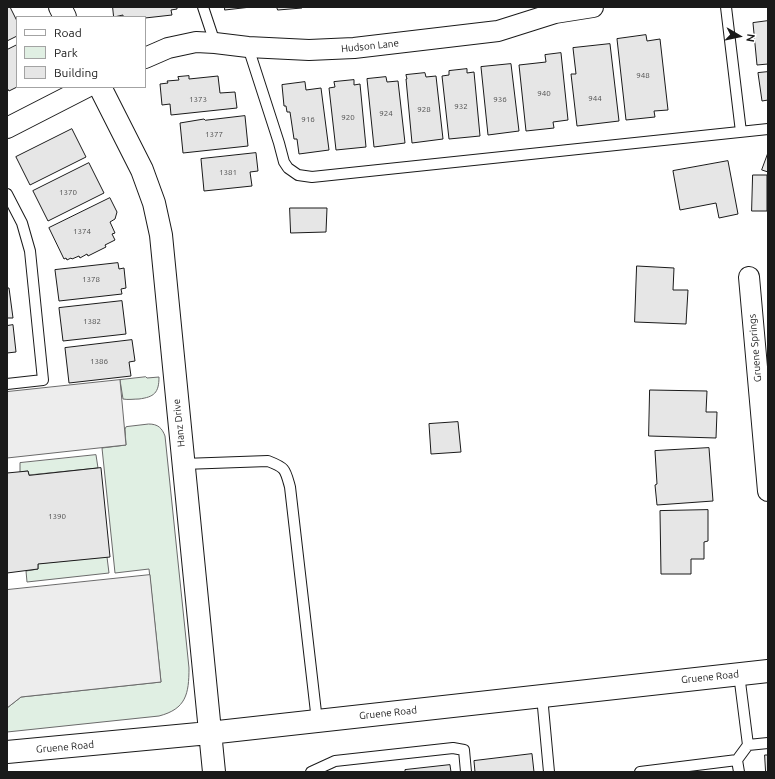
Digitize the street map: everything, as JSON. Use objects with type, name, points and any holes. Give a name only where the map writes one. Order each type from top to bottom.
[{"type":"street","points":[[60,7],[64,16]]},
{"type":"street","name":"Hudson Lane","points":[[146,58],[168,48],[196,42],[248,47],[332,50],[455,37],[498,31],[555,13],[593,7]]},
{"type":"street","points":[[7,128],[85,88]]},
{"type":"street","name":"Hanz Drive","points":[[101,88],[142,170],[154,203],[161,235],[214,772]]},
{"type":"street","name":"Gruene Springs","points":[[749,277],[768,491]]},
{"type":"street","name":"Gruene Road","points":[[7,752],[209,733],[768,671]]},
{"type":"lane","points":[[204,7],[215,43]]},
{"type":"lane","points":[[726,7],[741,132]]},
{"type":"lane","points":[[248,47],[280,143],[284,162],[293,172],[304,176],[320,176],[768,129]]},
{"type":"lane","points":[[7,194],[22,223],[30,251],[43,380],[7,384]]},
{"type":"lane","points":[[183,464],[268,461],[280,466],[285,471],[290,487],[317,721]]},
{"type":"lane","points":[[739,674],[748,745],[737,760],[739,772]]},
{"type":"lane","points":[[542,696],[549,772]]},
{"type":"lane","points":[[748,745],[768,743]]},
{"type":"lane","points":[[311,772],[335,761],[453,748],[464,750],[466,772]]},
{"type":"lane","points":[[640,772],[737,760]]},
{"type":"green space","points":[[159,377],[158,387],[155,393],[148,397],[139,399],[123,399],[120,380]]},
{"type":"green space","points":[[149,424],[159,427],[165,436],[189,668],[187,693],[180,705],[168,713],[159,716],[7,732],[7,708],[21,697],[161,682],[149,569],[115,573],[102,448],[126,445],[126,427]]},
{"type":"green space","points":[[96,455],[98,468],[29,475],[28,471],[20,472],[20,463]]},
{"type":"green space","points":[[107,557],[109,573],[27,582],[26,571],[38,569],[38,564]]},
{"type":"shaded area","points":[[120,380],[126,445],[7,458],[7,392]]},
{"type":"shaded area","points":[[150,575],[161,682],[21,697],[7,708],[7,590]]},
{"type":"building","points":[[7,7],[10,7],[16,19],[16,36],[7,41]]},
{"type":"building","points":[[113,7],[177,7],[177,9],[171,10],[172,15],[146,18],[146,16],[114,16]]},
{"type":"building","points":[[225,7],[251,7],[225,10]]},
{"type":"building","points":[[277,7],[302,7],[302,8],[278,10]]},
{"type":"building","points":[[768,21],[768,64],[757,65],[753,23]]},
{"type":"building","points":[[646,35],[647,41],[660,39],[668,110],[654,111],[655,117],[626,120],[617,39]]},
{"type":"building","points":[[610,44],[619,121],[577,126],[571,74],[576,74],[573,48]]},
{"type":"building","points":[[16,46],[16,88],[9,91],[7,88],[7,50]]},
{"type":"building","points":[[561,53],[568,120],[553,122],[554,128],[526,131],[519,65],[546,62],[545,55]]},
{"type":"building","points":[[511,64],[519,131],[488,135],[481,67]]},
{"type":"building","points":[[467,69],[467,73],[474,72],[480,136],[449,139],[442,76],[449,75],[449,71]]},
{"type":"building","points":[[768,72],[768,100],[762,101],[758,73]]},
{"type":"building","points":[[425,73],[426,77],[436,76],[443,139],[412,143],[406,75]]},
{"type":"building","points":[[189,76],[189,79],[218,76],[220,93],[235,92],[237,108],[171,115],[170,104],[162,105],[160,84],[168,83],[167,81],[179,80],[178,77]]},
{"type":"building","points":[[386,77],[387,82],[398,81],[405,143],[374,147],[367,79]]},
{"type":"building","points":[[354,80],[354,85],[360,84],[366,147],[336,150],[329,88],[335,87],[334,82]]},
{"type":"building","points":[[305,82],[306,90],[321,88],[329,150],[299,154],[297,139],[294,139],[290,112],[287,112],[286,106],[284,106],[282,85]]},
{"type":"building","points":[[245,116],[248,146],[183,153],[180,123],[204,119]]},
{"type":"building","points":[[72,129],[86,157],[30,185],[16,157]]},
{"type":"building","points":[[256,153],[258,171],[250,172],[252,186],[204,191],[201,159]]},
{"type":"building","points":[[768,153],[768,172],[762,170]]},
{"type":"building","points":[[728,161],[738,214],[719,218],[716,203],[680,210],[673,171]]},
{"type":"building","points":[[89,163],[104,193],[48,221],[33,191]]},
{"type":"building","points":[[753,175],[767,175],[767,211],[752,211]]},
{"type":"building","points":[[110,198],[117,212],[115,219],[110,222],[115,233],[112,234],[115,240],[105,245],[106,247],[88,256],[87,254],[80,258],[79,256],[67,260],[66,258],[64,259],[49,228]]},
{"type":"building","points":[[290,208],[327,208],[326,232],[291,233]]},
{"type":"building","points":[[118,263],[119,269],[124,268],[126,288],[121,289],[122,294],[59,301],[55,270]]},
{"type":"building","points":[[637,266],[674,268],[673,290],[688,290],[686,324],[635,322]]},
{"type":"building","points":[[7,288],[9,288],[13,318],[7,318]]},
{"type":"building","points":[[122,301],[126,334],[63,341],[59,308]]},
{"type":"building","points":[[13,325],[16,352],[7,353],[7,326]]},
{"type":"building","points":[[132,340],[135,361],[129,362],[131,376],[69,383],[65,348]]},
{"type":"building","points":[[650,390],[707,391],[706,412],[717,412],[716,438],[649,436]]},
{"type":"building","points":[[458,422],[461,452],[431,454],[429,424]]},
{"type":"building","points":[[709,448],[713,501],[657,505],[655,485],[657,484],[655,451]]},
{"type":"building","points":[[101,468],[110,557],[38,564],[38,569],[7,573],[7,473],[28,471],[29,475]]},
{"type":"building","points":[[708,510],[708,541],[704,542],[704,559],[691,559],[691,574],[661,574],[660,511]]},
{"type":"building","points":[[532,754],[534,772],[475,772],[474,761]]},
{"type":"building","points":[[765,755],[768,755],[768,772],[766,772]]},
{"type":"building","points":[[450,765],[451,772],[405,772],[405,770]]}]
